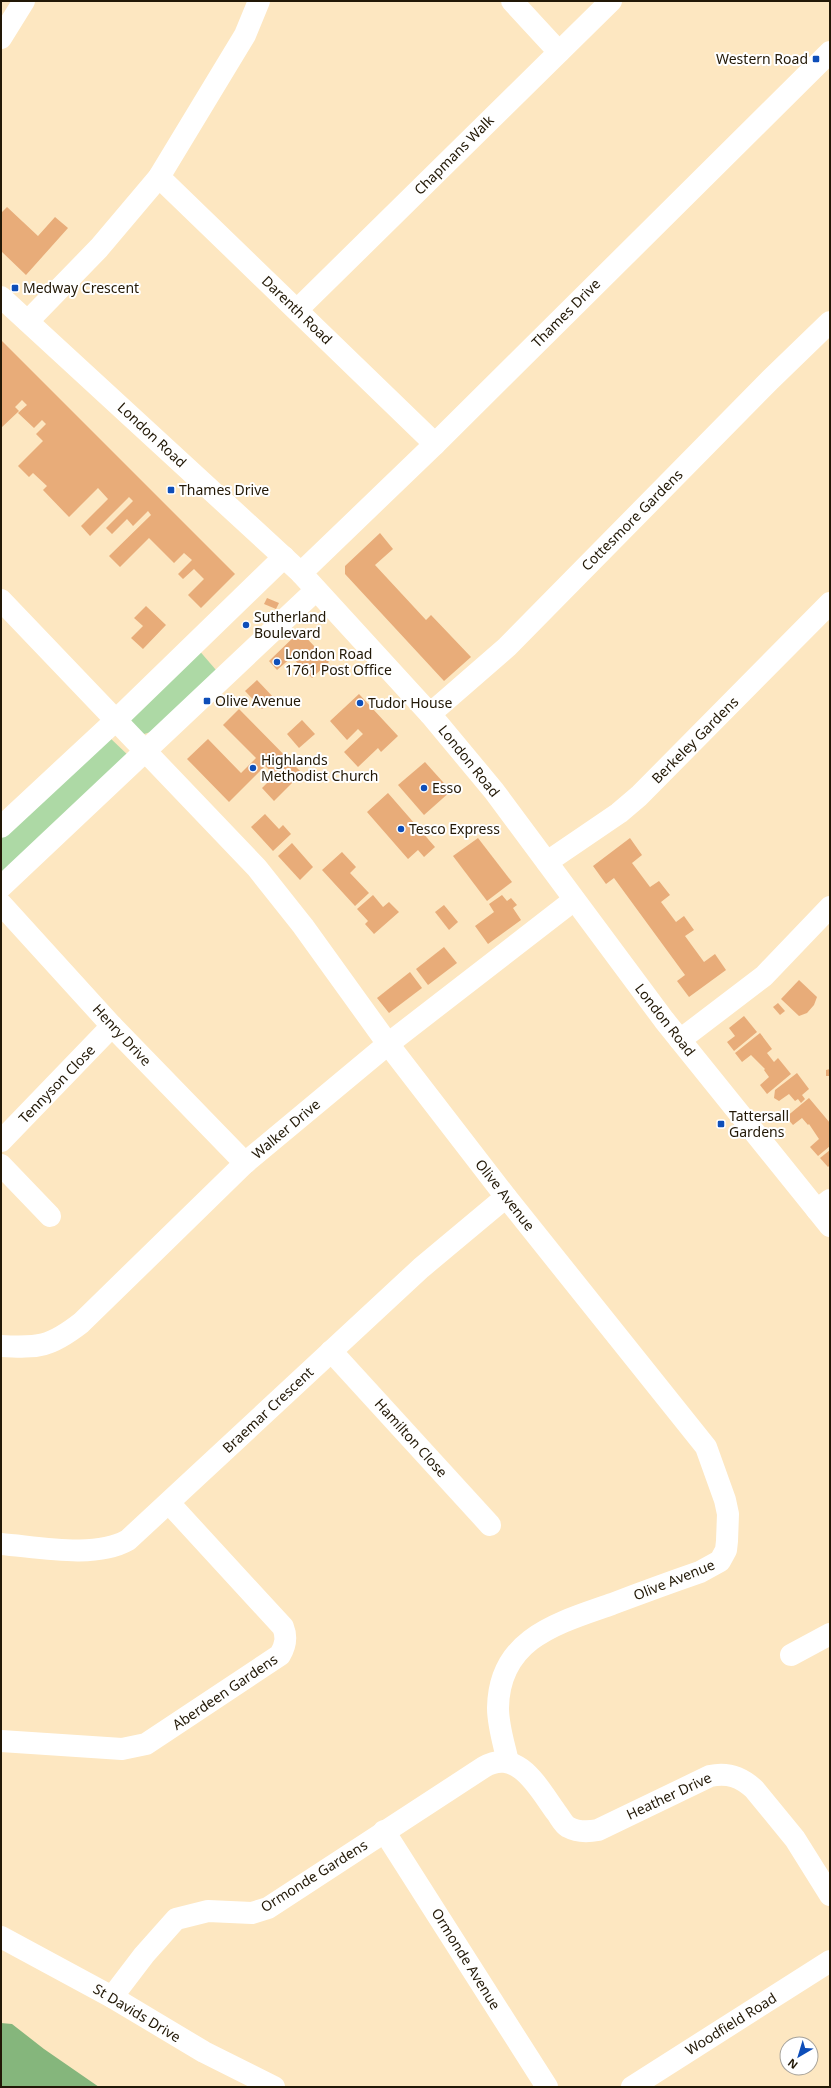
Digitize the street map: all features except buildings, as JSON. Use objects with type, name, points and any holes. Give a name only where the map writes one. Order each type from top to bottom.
[{"type":"street","points":[[1,38],[24,1]]},
{"type":"street","points":[[28,321],[99,248],[159,176],[245,35],[259,1]]},
{"type":"street","points":[[512,1],[559,52]]},
{"type":"street","name":"Chapmans Walk","points":[[298,310],[611,1]]},
{"type":"street","name":"Thames Drive","points":[[301,573],[435,444],[830,52]]},
{"type":"street","name":"Darenth Road","points":[[159,176],[435,444]]},
{"type":"street","name":"London Road","points":[[4,305],[28,321],[301,573],[430,714],[494,791],[619,961],[680,1040],[826,1212]]},
{"type":"street","name":"Cottesmore Gardens","points":[[430,714],[507,647],[770,380],[830,322]]},
{"type":"street","points":[[1,827],[115,721],[284,557]]},
{"type":"street","points":[[1,887],[316,590]]},
{"type":"street","name":"Olive Avenue","points":[[1,600],[115,721],[235,843],[281,897],[388,1044],[506,1197],[706,1446],[725,1500],[728,1514],[726,1550],[720,1561],[712,1567],[554,1625],[531,1639],[521,1649],[502,1682],[498,1707],[498,1720],[508,1762]]},
{"type":"street","name":"Berkeley Gardens","points":[[546,862],[619,813],[639,796],[830,603]]},
{"type":"street","name":"Walker Drive","points":[[1,1346],[43,1346],[62,1338],[81,1323],[245,1163],[388,1044],[574,900]]},
{"type":"street","name":"Henry Drive","points":[[1,904],[112,1026],[245,1163]]},
{"type":"street","points":[[680,1040],[764,976],[830,907]]},
{"type":"street","name":"Tennyson Close","points":[[1,1141],[112,1026]]},
{"type":"street","points":[[1,1165],[50,1216]]},
{"type":"street","name":"Braemar Crescent","points":[[1,1544],[61,1549],[103,1549],[117,1546],[128,1540],[421,1268],[506,1197]]},
{"type":"street","name":"Hamilton Close","points":[[331,1351],[490,1525]]},
{"type":"street","name":"Aberdeen Gardens","points":[[1,1741],[122,1749],[146,1744],[280,1655],[285,1645],[285,1632],[283,1627],[169,1503]]},
{"type":"street","points":[[791,1655],[830,1634]]},
{"type":"street","name":"Ormonde Gardens","points":[[112,1997],[144,1956],[176,1919],[208,1911],[252,1914],[268,1908],[484,1767],[495,1762],[508,1762]]},
{"type":"street","name":"Heather Drive","points":[[508,1762],[518,1766],[528,1776],[566,1826],[585,1832],[598,1830],[710,1776],[718,1774],[733,1776],[754,1789],[795,1839],[830,1895]]},
{"type":"street","name":"Ormonde Avenue","points":[[384,1831],[547,2087]]},
{"type":"street","name":"St Davids Drive","points":[[1,1937],[112,1997],[185,2042],[274,2087]]},
{"type":"street","name":"Woodfield Road","points":[[632,2087],[830,1961]]},
{"type":"green space","points":[[197,648],[216,670],[151,732],[144,734],[136,732],[130,718]]},
{"type":"green space","points":[[108,736],[132,759],[1,885],[1,830]]},
{"type":"green space","points":[[1,2023],[12,2024],[44,2049],[99,2087],[1,2087]]},
{"type":"place","name":"Western Road","points":[[816,59]]},
{"type":"place","name":"Medway Crescent","points":[[15,288]]},
{"type":"place","name":"Thames Drive","points":[[171,490]]},
{"type":"place","name":"Sutherland Boulevard","points":[[246,625]]},
{"type":"place","name":"London Road 1761 Post Office","points":[[277,662]]},
{"type":"place","name":"Olive Avenue","points":[[207,701]]},
{"type":"place","name":"Tudor House","points":[[360,703]]},
{"type":"place","name":"Highlands Methodist Church","points":[[253,768]]},
{"type":"place","name":"Esso","points":[[424,788]]},
{"type":"place","name":"Tesco Express","points":[[401,829]]},
{"type":"place","name":"Tattersall Gardens","points":[[721,1124]]}]
